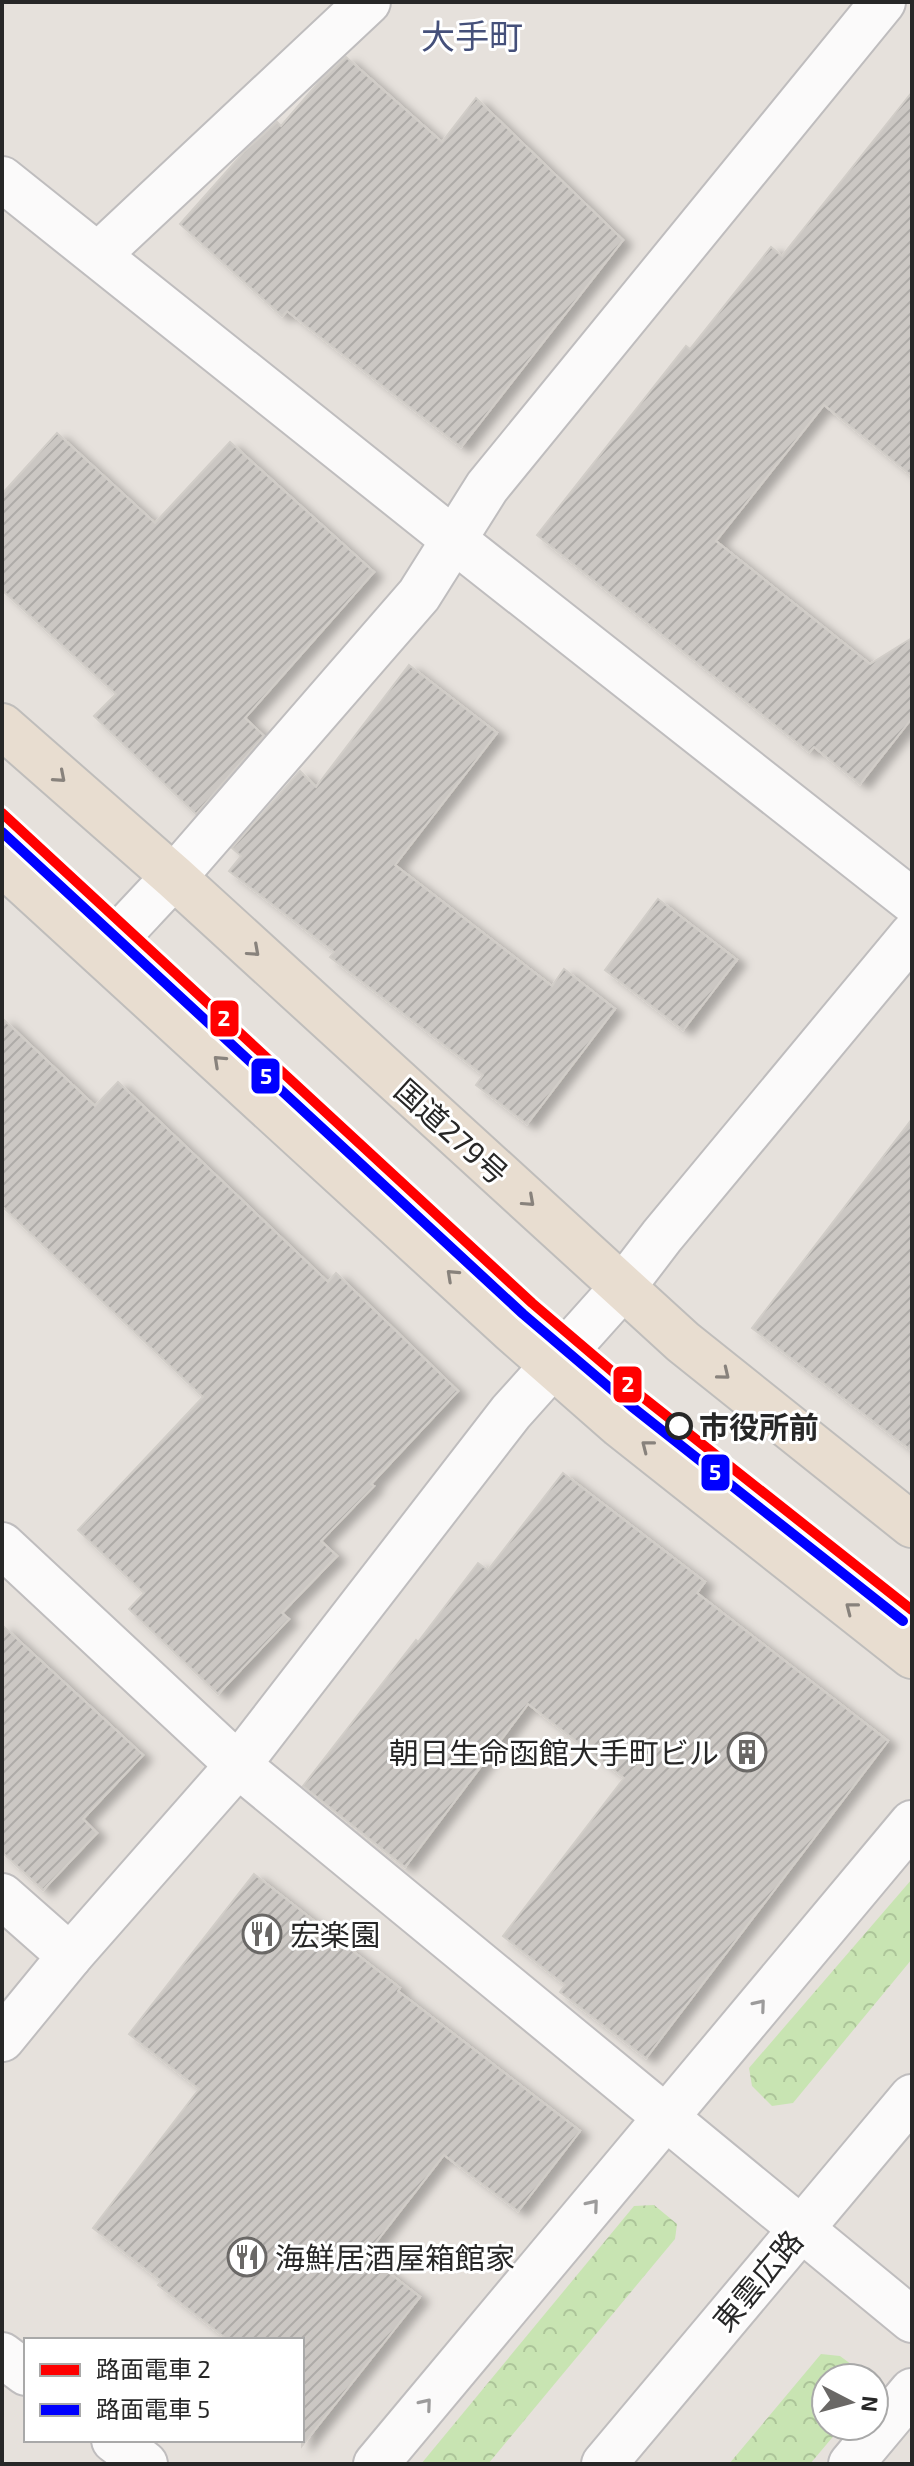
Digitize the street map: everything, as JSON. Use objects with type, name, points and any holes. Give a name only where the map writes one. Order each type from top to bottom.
[{"type":"highway","name":"国道279号","points":[[2,726],[174,877],[683,1342],[912,1525]]},
{"type":"highway","points":[[2,863],[513,1331],[620,1425],[912,1656]]},
{"type":"street","points":[[98,255],[368,2]]},
{"type":"street","points":[[101,953],[174,877],[419,595],[487,487],[883,2]]},
{"type":"street","points":[[2,179],[912,901]]},
{"type":"street","points":[[2,2039],[70,1956],[238,1765],[511,1412],[623,1287],[912,935]]},
{"type":"street","points":[[2,1545],[238,1765],[912,2320]]},
{"type":"street","points":[[376,2464],[912,1823]]},
{"type":"street","points":[[2,1896],[70,1956]]},
{"type":"street","name":"東雲広路","points":[[604,2464],[912,2097]]},
{"type":"street","points":[[2,2355],[24,2372]]},
{"type":"street","points":[[851,2464],[912,2391]]},
{"type":"street","points":[[117,2442],[145,2464]]},
{"type":"green space","points":[[912,1879],[912,1959],[793,2103],[772,2106],[752,2086],[749,2068]]},
{"type":"green space","points":[[654,2205],[677,2224],[675,2239],[488,2464],[421,2464],[634,2206]]},
{"type":"green space","points":[[821,2354],[840,2356],[848,2362],[814,2362]]},
{"type":"green space","points":[[810,2367],[810,2442],[829,2442],[810,2464],[729,2464]]},
{"type":"building","points":[[346,57],[442,142],[476,98],[623,240],[461,447],[287,311],[282,316],[180,224],[244,152],[277,122],[281,126],[319,82]]},
{"type":"building","points":[[912,92],[912,476],[824,405],[716,541],[870,664],[912,638],[912,718],[860,784],[814,747],[809,752],[537,535],[686,346],[690,349],[771,247],[782,256]]},
{"type":"building","points":[[57,433],[155,523],[230,442],[374,572],[245,718],[264,736],[196,814],[94,716],[116,694],[2,590],[2,494]]},
{"type":"building","points":[[409,665],[497,733],[395,865],[552,986],[564,969],[615,1009],[527,1124],[476,1085],[483,1075],[330,957],[334,952],[229,871],[241,856],[232,848],[300,771],[316,787]]},
{"type":"building","points":[[658,899],[737,960],[683,1030],[605,970]]},
{"type":"building","points":[[2,1018],[95,1106],[118,1082],[328,1282],[336,1273],[458,1391],[321,1541],[337,1556],[282,1613],[289,1619],[218,1694],[129,1609],[144,1593],[78,1530],[203,1397],[2,1206]]},
{"type":"building","points":[[912,1119],[912,1451],[752,1328]]},
{"type":"building","points":[[563,1473],[705,1582],[697,1593],[888,1741],[646,2058],[560,1992],[565,1985],[503,1936],[624,1778],[528,1704],[405,1867],[303,1786],[478,1563],[488,1570]]},
{"type":"building","points":[[2,1625],[143,1755],[83,1819],[97,1833],[43,1890],[2,1852]]},
{"type":"building","points":[[254,1874],[400,1988],[398,1991],[580,2131],[518,2211],[444,2155],[366,2255],[420,2297],[302,2446],[304,2338],[225,2338],[158,2285],[161,2281],[93,2228],[199,2089],[129,2034]]},
{"type":"tram line","name":"2","points":[[2,813],[532,1303],[640,1395],[912,1610]]},
{"type":"tram line","name":"5","points":[[2,832],[523,1314],[631,1406],[903,1621]]},
{"type":"place","name":"市役所前","points":[[679,1426]]},
{"type":"place","name":"朝日生命函館大手町ビル","points":[[747,1752]]},
{"type":"place","name":"宏楽園","points":[[262,1934]]},
{"type":"place","name":"海鮮居酒屋箱館家","points":[[247,2257]]},
{"type":"district","name":"大手町","points":[[472,35]]}]
